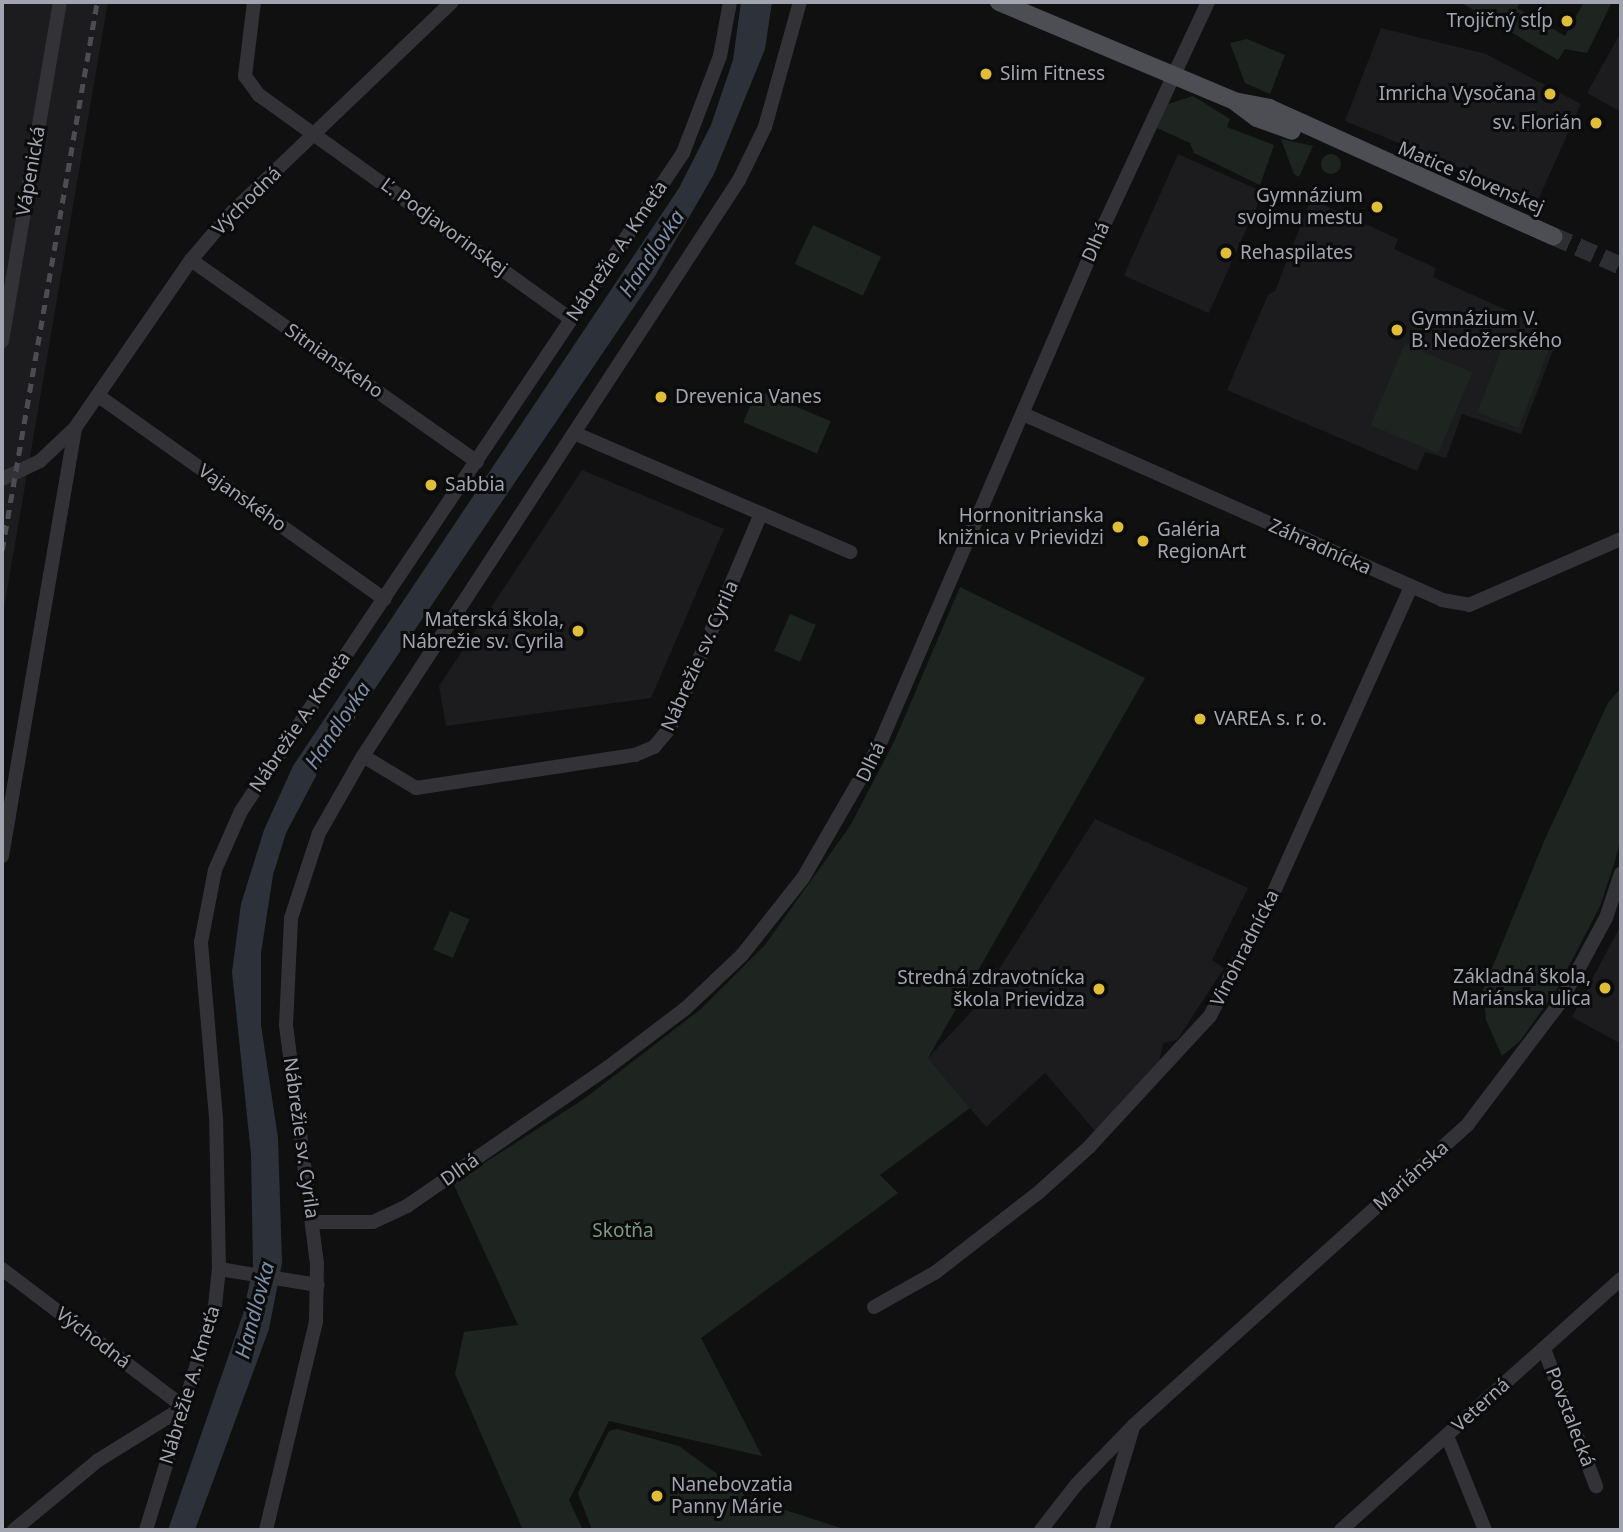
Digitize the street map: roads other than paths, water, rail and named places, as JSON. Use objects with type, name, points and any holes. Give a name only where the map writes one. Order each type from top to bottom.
[{"type":"main road","name":"Matice slovenskej","points":[[999,2],[1031,8],[1174,76],[1234,101],[1269,108],[1373,158],[1553,236]]},
{"type":"street","name":"Vápenická","points":[[2,341],[60,2]]},
{"type":"street","name":"Ľ. Podjavorinskej","points":[[254,2],[245,76],[259,95],[571,319]]},
{"type":"street","name":"Východná","points":[[2,479],[40,461],[75,428],[100,397],[191,260],[229,215],[452,2]]},
{"type":"street","name":"Nábrežie A. Kmeťa","points":[[146,1530],[215,1306],[219,1269],[216,1118],[201,942],[215,870],[240,811],[683,153],[720,56],[730,2]]},
{"type":"street","name":"Nábrežie sv. Cyrila","points":[[266,1530],[311,1359],[318,1285],[286,1026],[291,918],[318,833],[363,756],[739,180],[765,127],[800,2]]},
{"type":"street","name":"Dlhá","points":[[312,1222],[373,1222],[407,1206],[468,1164],[685,1008],[741,955],[803,878],[878,748],[1023,414],[1208,2]]},
{"type":"street","name":"Sitnianskeho","points":[[191,260],[477,462]]},
{"type":"street","name":"Vajanského","points":[[100,397],[384,599]]},
{"type":"street","name":"Záhradnícka","points":[[1023,414],[1411,587],[1469,605],[1621,539]]},
{"type":"street","name":"Východná","points":[[2,856],[75,428]]},
{"type":"street","points":[[574,433],[850,552]]},
{"type":"street","name":"Nábrežie sv. Cyrila","points":[[363,756],[416,788],[635,755],[654,747],[670,728],[761,514]]},
{"type":"street","name":"Vinohradnícka","points":[[874,1307],[936,1272],[1038,1193],[1089,1147],[1210,1016],[1272,896],[1411,587]]},
{"type":"street","name":"Mariánska","points":[[1041,1530],[1076,1485],[1133,1426],[1468,1124],[1560,1003],[1606,918],[1621,873]]},
{"type":"street","name":"Východná","points":[[2,1269],[184,1407]]},
{"type":"street","points":[[219,1269],[318,1285]]},
{"type":"street","name":"Veterná","points":[[1341,1530],[1621,1279]]},
{"type":"street","name":"Povstalecká","points":[[1544,1349],[1596,1486]]},
{"type":"street","points":[[14,1530],[97,1461],[184,1407]]},
{"type":"street","points":[[1102,1530],[1133,1426]]},
{"type":"street","points":[[1447,1436],[1485,1530]]},
{"type":"water","name":"Handlovka","points":[[741,2],[772,2],[765,49],[714,174],[655,276],[317,774],[286,833],[273,875],[261,953],[261,1025],[278,1138],[282,1263],[269,1329],[195,1530],[168,1530],[243,1314],[253,1267],[251,1154],[232,972],[241,904],[264,830],[293,766],[679,188],[711,125],[733,60]]},
{"type":"tunnel","points":[[1553,236],[1621,266]]},
{"type":"railway","points":[[2,550],[97,2]]},
{"type":"place","name":"Trojičný stĺp","points":[[1567,21]]},
{"type":"place","name":"Slim Fitness","points":[[986,74]]},
{"type":"place","name":"Imricha Vysočana","points":[[1550,94]]},
{"type":"place","name":"sv. Florián","points":[[1596,123]]},
{"type":"place","name":"Gymnázium svojmu mestu","points":[[1377,207]]},
{"type":"place","name":"Rehaspilates","points":[[1226,253]]},
{"type":"place","name":"Gymnázium V. B. Nedožerského","points":[[1397,330]]},
{"type":"place","name":"Drevenica Vanes","points":[[661,397]]},
{"type":"place","name":"Sabbia","points":[[431,485]]},
{"type":"place","name":"Hornonitrianska knižnica v Prievidzi","points":[[1118,527]]},
{"type":"place","name":"Galéria RegionArt","points":[[1143,541]]},
{"type":"place","name":"Materská škola, Nábrežie sv. Cyrila","points":[[578,631]]},
{"type":"place","name":"VAREA s. r. o.","points":[[1200,719]]},
{"type":"place","name":"Základná škola, Mariánska ulica","points":[[1605,988]]},
{"type":"place","name":"Stredná zdravotnícka škola Prievidza","points":[[1099,989]]},
{"type":"place","name":"Nanebovzatia Panny Márie","points":[[657,1496]]},
{"type":"park label","name":"Skotňa","points":[[623,1231]]}]
